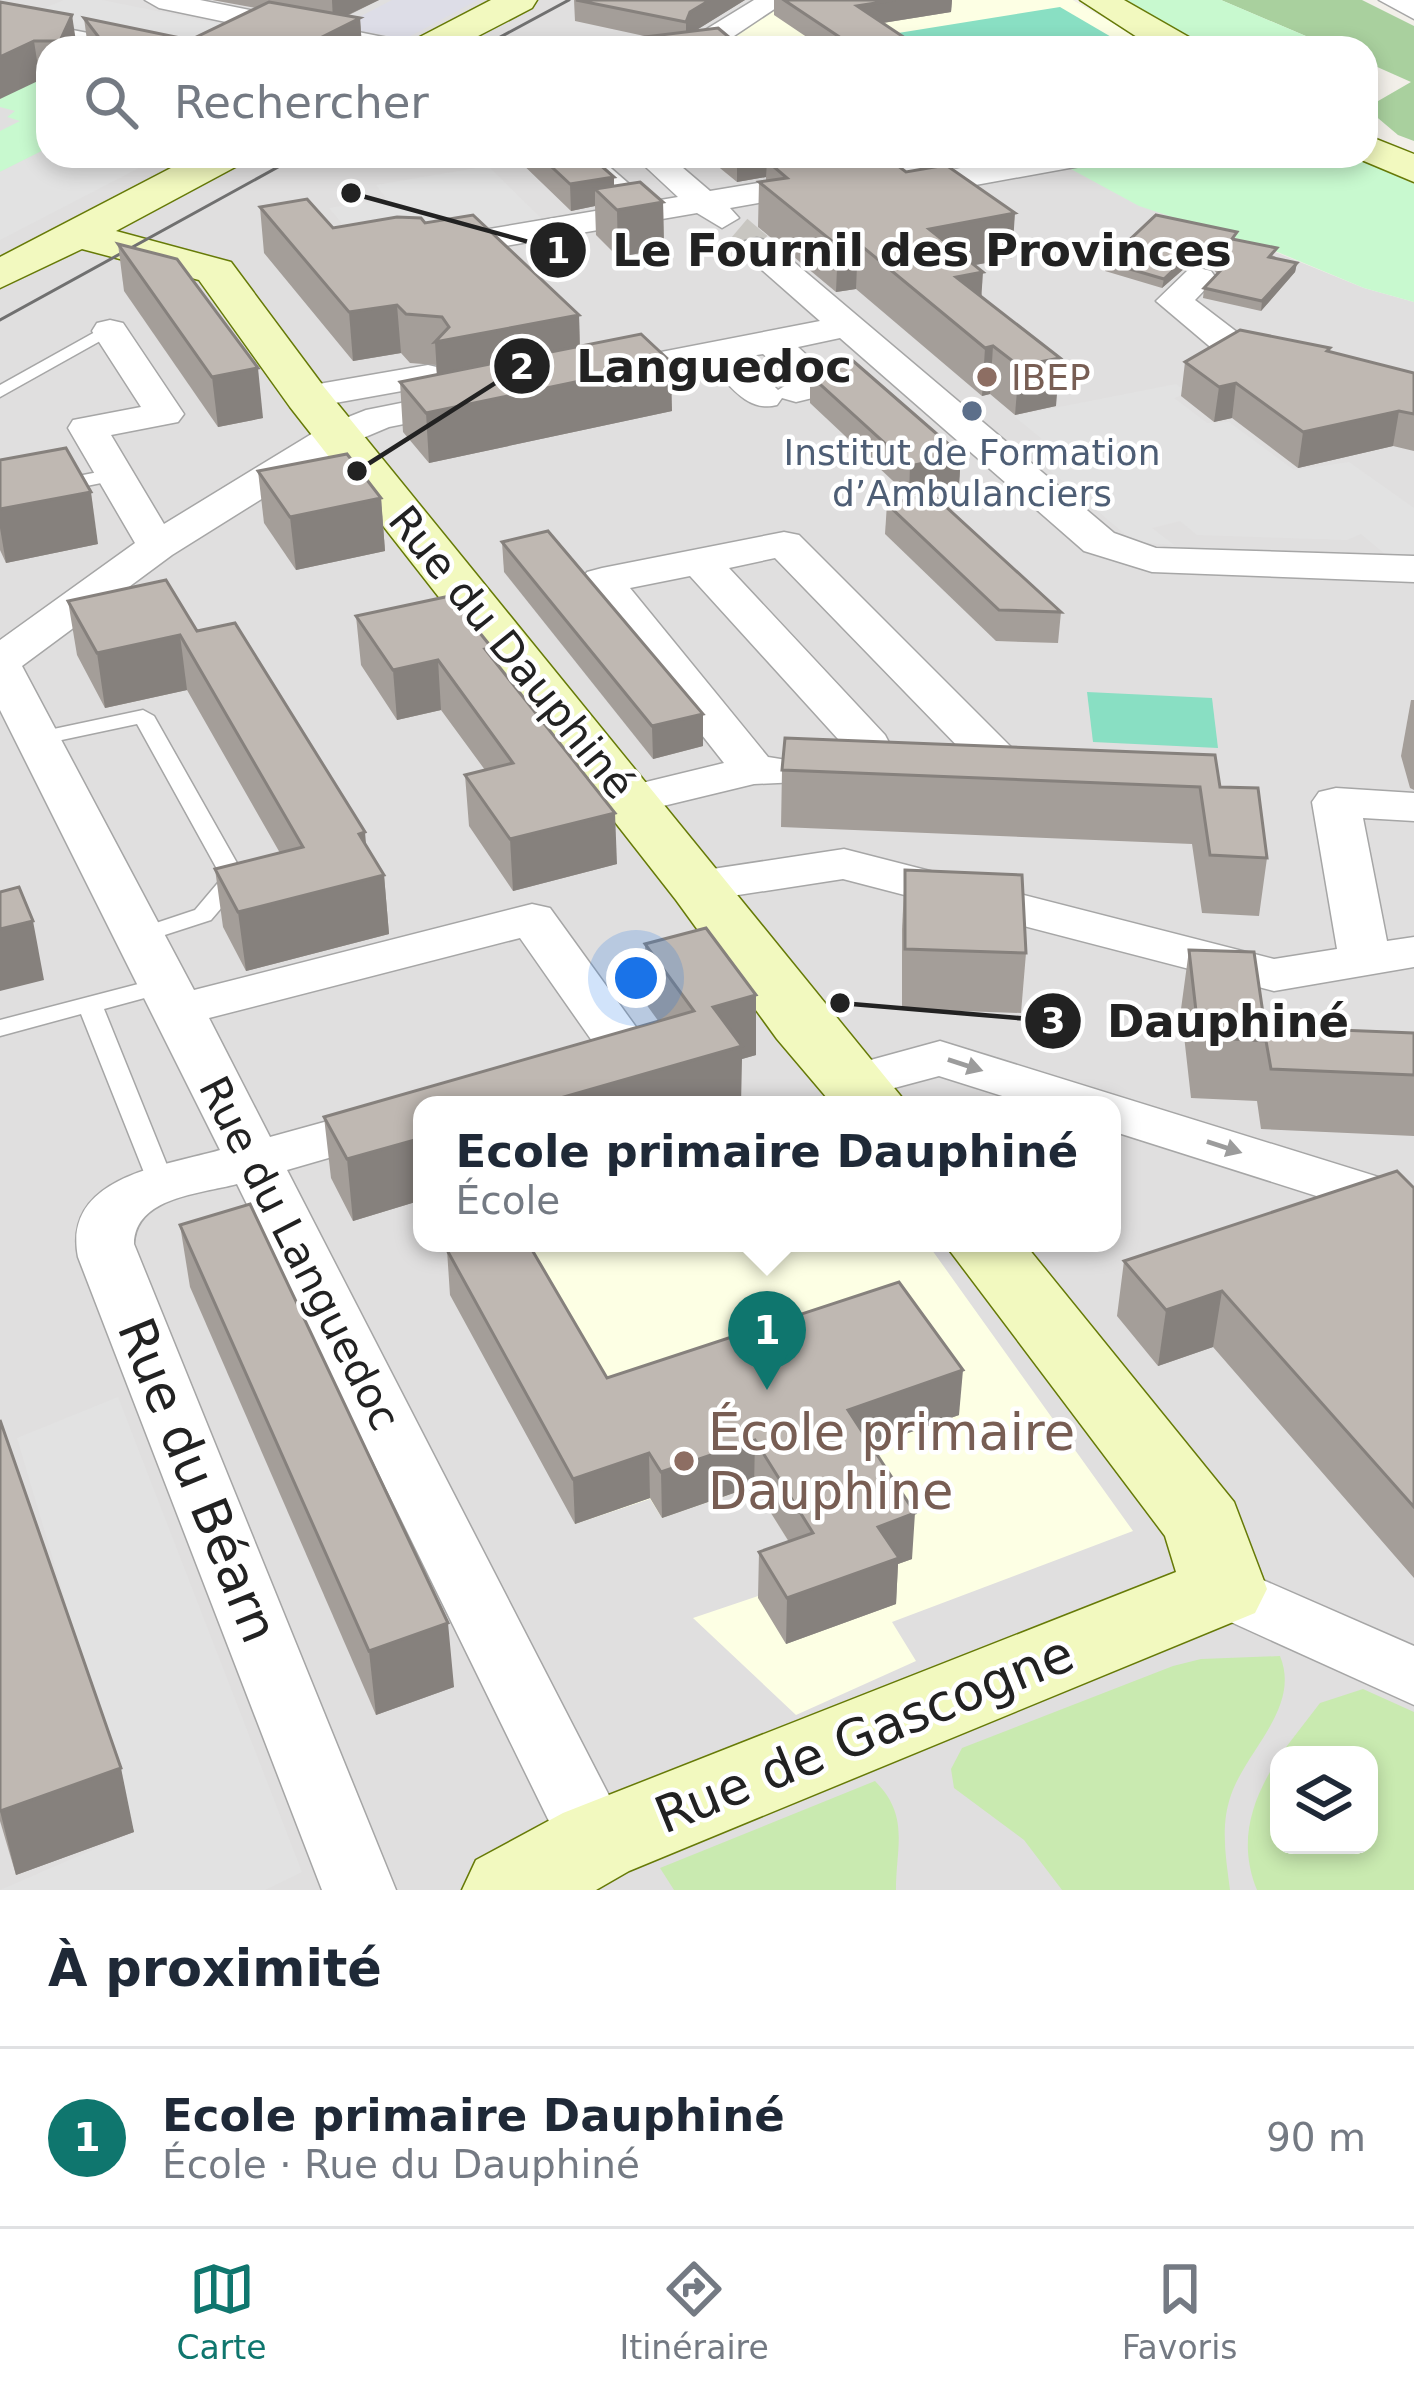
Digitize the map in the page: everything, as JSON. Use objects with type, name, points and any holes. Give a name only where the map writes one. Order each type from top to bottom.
[{"type":"street","points":[[0,7],[17,0]]},
{"type":"street","points":[[159,0],[335,36]]},
{"type":"street","points":[[458,36],[519,0]]},
{"type":"street","points":[[715,36],[774,0]]},
{"type":"street","points":[[1098,0],[1160,36]]},
{"type":"street","points":[[1393,0],[1414,11]]},
{"type":"street","points":[[238,36],[268,22]]},
{"type":"street","points":[[0,25],[57,36]]},
{"type":"street","points":[[1378,154],[1414,170]]},
{"type":"street","points":[[0,275],[202,168]]},
{"type":"street","points":[[664,168],[1099,542],[1152,560],[1414,569]]},
{"type":"street","points":[[731,225],[866,168]]},
{"type":"street","points":[[411,252],[652,212],[731,225],[1024,168]]},
{"type":"street","name":"Rue du Dauphiné","points":[[76,234],[214,271],[322,416],[699,886],[801,1024],[862,1094]]},
{"type":"street","points":[[1199,278],[1174,301],[1234,348],[1388,379],[1414,394]]},
{"type":"street","points":[[563,382],[848,326]]},
{"type":"street","points":[[110,331],[165,414],[87,428],[157,545]]},
{"type":"street","points":[[717,352],[780,394],[820,385],[770,341]]},
{"type":"street","points":[[582,348],[605,344],[632,368]]},
{"type":"street","name":"Rue du Languedoc","points":[[504,378],[379,418],[322,416],[0,664],[596,1843]]},
{"type":"street","points":[[631,800],[754,770],[1044,785],[784,544],[602,581],[754,770]]},
{"type":"street","points":[[700,561],[869,745],[885,777]]},
{"type":"street","points":[[699,886],[844,864],[1274,975],[1390,956],[1336,802],[1414,807]]},
{"type":"street","points":[[172,998],[532,919],[630,1056],[540,1081]]},
{"type":"street","points":[[862,1094],[940,1058],[1061,1096]]},
{"type":"street","name":"Rue du Béarn","points":[[359,1890],[127,1300],[104,1253],[104,1228],[132,1194],[413,1115]]},
{"type":"street","points":[[1121,1115],[1414,1208]]},
{"type":"street","points":[[989,1252],[1204,1525],[1224,1589],[1414,1677]]},
{"type":"street","name":"Rue de Gascogne","points":[[510,1890],[596,1843],[1224,1589]]},
{"type":"lane","points":[[602,168],[652,212]]},
{"type":"lane","points":[[0,392],[110,331]]},
{"type":"lane","points":[[37,490],[114,475]]},
{"type":"lane","points":[[38,739],[143,716],[234,879],[203,915],[140,936]]},
{"type":"lane","points":[[0,1028],[90,1004],[172,998]]},
{"type":"lane","points":[[90,1004],[161,1185]]},
{"type":"shaded area","points":[[0,0],[1073,0],[1136,36],[36,36],[36,168],[1076,168],[1071,169],[1364,288],[1414,302],[1414,1890],[0,1890]]},
{"type":"shaded area","points":[[64,0],[102,0],[221,24],[198,36],[91,36],[16,20]]},
{"type":"shaded area","points":[[392,0],[478,0],[411,36],[340,27]]},
{"type":"shaded area","points":[[784,0],[1073,0],[1136,36],[732,36]]},
{"type":"shaded area","points":[[36,154],[36,168],[139,168],[0,240],[0,172]]},
{"type":"shaded area","points":[[490,168],[544,221],[366,251],[329,208],[387,199],[376,185]]},
{"type":"shaded area","points":[[1176,384],[1188,393],[1174,398],[1207,423],[1229,422],[1294,470],[1349,462],[1414,508],[1414,554],[1385,554],[1361,534],[1347,540],[1197,535],[1180,521],[1152,528],[1174,545],[1134,542],[1019,444],[1042,439],[1014,416]]},
{"type":"shaded area","points":[[515,1252],[933,1252],[1133,1531],[892,1622],[916,1661],[796,1715],[693,1618],[811,1578],[755,1486],[662,1518],[650,1499],[575,1524]]},
{"type":"shaded area","points":[[118,1397],[302,1872],[265,1890],[0,1890],[134,1832],[17,1438]]},
{"type":"green space","points":[[1127,0],[1221,0],[1306,36],[1188,36]]},
{"type":"green space","points":[[1221,0],[1362,0],[1414,26],[1414,141],[1378,118],[1378,101],[1411,82],[1378,67],[1378,36],[1306,36]]},
{"type":"green space","points":[[1060,7],[1110,36],[890,36]]},
{"type":"green space","points":[[36,80],[36,154],[0,172],[0,131],[20,121],[7,117],[15,111],[0,107],[0,99]]},
{"type":"green space","points":[[1069,168],[1378,168],[1414,184],[1414,302],[1364,288],[1275,251],[1139,206]]},
{"type":"green space","points":[[1087,692],[1212,698],[1218,748],[1093,742]]},
{"type":"green space","points":[[1280,1656],[1285,1675],[1278,1710],[1228,1807],[1225,1842],[1230,1890],[1062,1890],[1024,1840],[954,1788],[951,1769],[962,1748],[1173,1666],[1201,1659]]},
{"type":"green space","points":[[1363,1689],[1414,1712],[1414,1890],[1257,1890],[1248,1837],[1255,1805],[1270,1773],[1270,1854],[1378,1854],[1378,1746],[1287,1746],[1320,1703]]},
{"type":"green space","points":[[875,1781],[897,1819],[896,1890],[674,1890],[660,1868]]},
{"type":"building","points":[[576,0],[710,0],[690,12],[686,22]]},
{"type":"building","points":[[784,0],[895,0],[857,6],[902,36],[838,36]]},
{"type":"building","points":[[0,2],[72,15],[62,36],[36,36],[36,41],[0,57]]},
{"type":"building","points":[[269,2],[360,18],[324,36],[198,36]]},
{"type":"building","points":[[84,18],[171,36],[98,36]]},
{"type":"building","points":[[718,28],[728,36],[652,36]]},
{"type":"building","points":[[553,168],[604,168],[614,177],[570,184]]},
{"type":"building","points":[[775,168],[901,168],[906,172],[950,168],[1015,213],[929,229],[983,272],[956,277],[1060,358],[1019,366],[993,346],[985,348],[858,243],[838,246],[759,182],[787,178]]},
{"type":"building","points":[[640,182],[663,202],[617,210],[595,189]]},
{"type":"building","points":[[307,199],[333,228],[397,217],[421,218],[425,223],[473,215],[579,315],[435,342],[449,327],[442,317],[406,314],[397,305],[349,312],[260,207]]},
{"type":"building","points":[[1156,215],[1237,232],[1232,239],[1277,248],[1269,257],[1297,263],[1262,301],[1204,288],[1222,269],[1213,257],[1187,257],[1164,279],[1106,262]]},
{"type":"building","points":[[118,244],[177,259],[258,368],[212,377]]},
{"type":"building","points":[[1240,330],[1330,348],[1327,351],[1414,373],[1414,414],[1399,411],[1303,432],[1236,383],[1219,387],[1185,362]]},
{"type":"building","points":[[641,334],[671,362],[426,413],[400,382]]},
{"type":"building","points":[[852,360],[961,455],[910,466],[810,375]]},
{"type":"building","points":[[66,448],[91,492],[0,509],[0,460]]},
{"type":"building","points":[[347,454],[381,498],[290,517],[258,471]]},
{"type":"building","points":[[932,494],[1061,612],[999,610],[887,504]]},
{"type":"building","points":[[548,531],[703,714],[652,726],[502,542]]},
{"type":"building","points":[[166,580],[197,631],[235,623],[365,832],[359,834],[384,875],[238,912],[215,869],[303,847],[180,635],[97,653],[68,601]]},
{"type":"building","points":[[450,596],[492,648],[485,649],[615,813],[510,839],[465,775],[513,763],[438,660],[393,670],[356,616]]},
{"type":"building","points":[[785,738],[1215,755],[1220,787],[1258,788],[1267,858],[1210,855],[1200,787],[782,770]]},
{"type":"building","points":[[905,870],[1022,875],[1026,953],[905,949]]},
{"type":"building","points":[[19,887],[33,921],[0,929],[0,892]]},
{"type":"building","points":[[706,928],[756,995],[713,1007],[742,1046],[567,1096],[413,1096],[413,1141],[347,1159],[324,1117],[694,1011],[645,944]]},
{"type":"building","points":[[1189,950],[1254,952],[1265,1027],[1414,1033],[1414,1075],[1271,1069],[1266,1041],[1199,1037]]},
{"type":"building","points":[[1397,1171],[1414,1188],[1414,1507],[1222,1291],[1166,1310],[1124,1261]]},
{"type":"building","points":[[250,1204],[448,1623],[369,1651],[180,1225]]},
{"type":"building","points":[[448,1252],[533,1252],[607,1378],[899,1282],[963,1370],[848,1410],[915,1513],[878,1527],[899,1558],[787,1598],[759,1552],[813,1533],[755,1440],[661,1472],[649,1453],[573,1479]]},
{"type":"building","points":[[0,1420],[121,1768],[0,1811]]},
{"type":"tunnel","points":[[737,231],[757,248]]},
{"type":"tram line","points":[[502,36],[569,0]]},
{"type":"tram line","points":[[0,320],[276,168]]},
{"type":"place","name":"Le Fournil des Provinces","points":[[351,193]]},
{"type":"place","name":"IBEP","points":[[987,377]]},
{"type":"place","name":"Institut de Formation d’Ambulanciers","points":[[972,411]]},
{"type":"place","name":"Languedoc","points":[[357,471]]},
{"type":"place","name":"Dauphiné","points":[[840,1003]]},
{"type":"place","name":"Ecole primaire Dauphiné","points":[[767,1390]]},
{"type":"place","name":"École primaire Dauphine","points":[[684,1461]]}]
